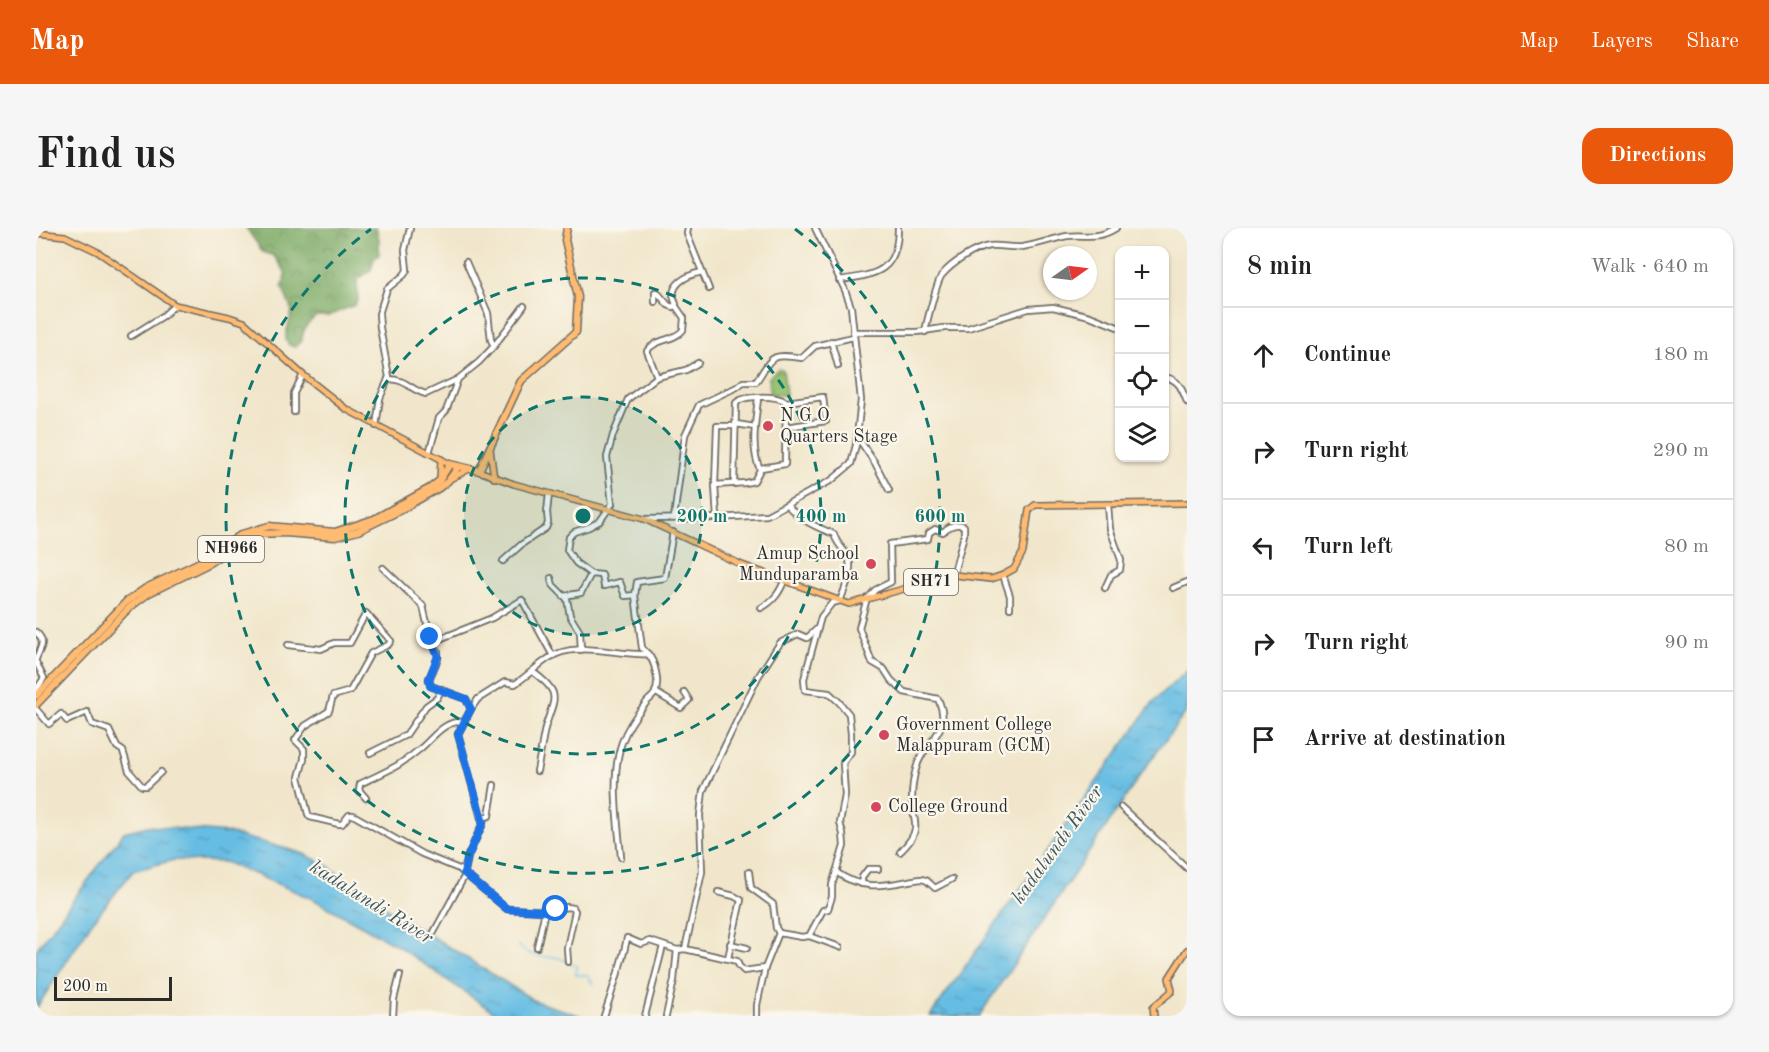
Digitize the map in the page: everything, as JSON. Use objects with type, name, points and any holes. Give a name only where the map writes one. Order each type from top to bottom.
[{"type":"highway","points":[[450,464],[479,471],[524,376],[576,332],[578,297],[566,240],[567,228]]},
{"type":"highway","name":"NH966","points":[[36,696],[126,602],[146,588],[204,560],[242,534],[269,526],[335,532],[346,530],[374,519],[439,481],[450,464]]},
{"type":"highway","name":"NH966","points":[[36,705],[129,608],[149,593],[206,565],[246,539],[267,532],[335,537],[373,525],[439,488],[458,467]]},
{"type":"main road","points":[[36,232],[65,236],[98,252],[176,305],[244,322],[303,375],[346,408],[450,464]]},
{"type":"main road","points":[[490,447],[494,478]]},
{"type":"main road","points":[[439,481],[441,459]]},
{"type":"main road","points":[[447,481],[469,469]]},
{"type":"main road","name":"SH71","points":[[479,471],[494,478],[644,519],[742,565],[849,604],[953,576],[966,575],[991,579],[1004,575]]},
{"type":"main road","points":[[1004,575],[1014,568],[1023,552],[1029,510],[1035,505],[1187,503]]},
{"type":"main road","points":[[1154,1016],[1153,1007],[1172,991],[1168,978],[1187,950]]},
{"type":"street","points":[[376,426],[380,398],[388,379],[380,314],[382,301],[387,289],[407,270],[405,249],[410,228]]},
{"type":"street","points":[[688,228],[687,234],[709,289]]},
{"type":"street","points":[[644,519],[767,515],[832,480],[851,464],[858,438],[861,400],[851,307],[846,290],[815,228]]},
{"type":"street","points":[[839,280],[859,277],[883,269],[894,257],[898,243],[898,228]]},
{"type":"street","points":[[925,332],[941,276],[955,263],[973,253],[990,246],[1024,247],[1071,236],[1105,235],[1116,228]]},
{"type":"street","points":[[466,262],[488,314],[491,340],[494,346]]},
{"type":"street","points":[[657,377],[647,351],[660,340],[674,337],[682,330],[684,318],[675,305],[674,290],[682,279],[702,272]]},
{"type":"street","points":[[655,302],[653,296],[657,292],[668,305],[673,307],[675,305]]},
{"type":"street","points":[[131,336],[176,305]]},
{"type":"street","points":[[388,379],[398,379],[418,392],[432,393],[441,385],[458,379],[479,362],[524,306]]},
{"type":"street","points":[[674,518],[685,435],[699,405],[743,382],[756,382],[771,358],[779,355],[802,358],[815,346],[853,335],[968,328],[1028,309],[1053,307],[1090,316],[1115,326]]},
{"type":"street","points":[[831,341],[838,366]]},
{"type":"street","points":[[634,595],[625,596],[620,582],[604,586],[602,575],[591,574],[576,563],[567,550],[569,537],[574,532],[600,521],[612,504],[608,457],[613,435],[628,399],[657,377],[686,370],[698,363]]},
{"type":"street","points":[[294,412],[294,393],[303,375]]},
{"type":"street","points":[[1169,378],[1179,383],[1187,402]]},
{"type":"street","points":[[429,453],[439,418],[446,411],[458,379]]},
{"type":"street","points":[[734,484],[736,403],[740,398],[780,398],[786,402],[823,397],[826,421],[786,427]]},
{"type":"street","points":[[758,398],[755,427],[757,464],[760,469]]},
{"type":"street","points":[[760,469],[785,464],[786,402]]},
{"type":"street","points":[[717,518],[715,485],[717,426],[755,427]]},
{"type":"street","points":[[858,438],[875,463],[889,490]]},
{"type":"street","points":[[715,485],[754,481],[760,469]]},
{"type":"street","points":[[503,561],[522,544],[546,528],[549,523],[547,512],[549,494]]},
{"type":"street","points":[[788,505],[810,524],[834,534],[836,542],[850,561],[849,575],[840,601],[832,603],[821,617],[804,679],[805,690],[829,693],[849,714],[852,734],[851,752],[843,763],[845,795],[840,823],[844,846],[832,885],[832,897],[828,909],[818,917],[809,936]]},
{"type":"street","points":[[1105,588],[1111,575],[1120,570],[1121,560],[1110,529],[1108,505]]},
{"type":"street","points":[[900,852],[908,845],[915,829],[911,790],[916,768],[920,756],[943,725],[943,711],[938,699],[904,692],[891,680],[884,669],[872,662],[859,628],[868,598],[875,590],[891,582],[890,544],[928,539],[929,533],[935,529],[943,532],[952,526],[960,524],[964,526],[964,535],[953,576]]},
{"type":"street","points":[[621,857],[615,809],[616,776],[621,743],[633,719],[656,692],[656,670],[653,660],[642,648],[634,595],[637,582],[665,578],[673,532]]},
{"type":"street","points":[[383,568],[423,606],[438,656],[429,682],[430,686],[466,699],[471,709]]},
{"type":"street","points":[[564,596],[581,593],[591,574]]},
{"type":"street","points":[[1004,575],[1010,596],[1010,609]]},
{"type":"street","points":[[551,578],[553,585],[567,599],[570,616],[580,632],[581,650]]},
{"type":"street","points":[[761,608],[769,604],[780,592],[785,579]]},
{"type":"street","points":[[1173,588],[1187,582]]},
{"type":"street","points":[[432,642],[492,618],[522,600],[551,656]]},
{"type":"street","points":[[288,645],[321,649],[334,643],[350,643],[366,613],[391,641],[388,645],[371,653],[350,691],[333,696],[329,711],[305,726],[295,740],[305,753],[299,777],[308,814],[314,819],[339,824],[342,824],[348,815],[353,815],[422,854],[464,873],[507,909],[545,911],[567,907],[574,909],[567,948],[568,962]]},
{"type":"street","points":[[686,949],[702,872],[703,849],[700,815],[703,791],[758,677],[780,644],[798,634],[807,638],[818,628]]},
{"type":"street","points":[[36,632],[43,642],[36,661],[44,678],[36,690]]},
{"type":"street","points":[[434,932],[464,873],[468,856],[483,823],[458,734],[478,699],[505,682],[515,684],[551,656],[590,649],[648,654]]},
{"type":"street","points":[[533,672],[550,685],[555,703],[545,728],[537,771]]},
{"type":"street","points":[[370,753],[406,735],[426,706],[437,698],[442,689]]},
{"type":"street","points":[[656,692],[681,708],[689,700],[684,692]]},
{"type":"street","points":[[36,709],[49,724],[61,714],[67,721],[87,712],[92,724],[110,730],[117,747],[123,751],[129,771],[141,786],[146,786],[161,772]]},
{"type":"street","points":[[366,798],[359,790],[360,784],[397,766],[447,725],[456,721],[464,722]]},
{"type":"street","points":[[481,818],[489,816],[494,786]]},
{"type":"street","points":[[1121,807],[1187,868]]},
{"type":"street","points":[[862,884],[862,877],[868,869],[878,869]]},
{"type":"street","points":[[749,872],[751,888],[773,904],[776,928],[779,933],[809,936],[840,947]]},
{"type":"street","points":[[836,872],[846,879],[872,886],[921,879],[927,880],[935,888],[952,879]]},
{"type":"street","points":[[718,892],[741,900],[728,958]]},
{"type":"street","points":[[537,947],[545,911]]},
{"type":"street","points":[[757,1016],[757,1005],[765,968],[779,933]]},
{"type":"street","points":[[604,1016],[616,971],[625,954],[627,938],[641,944],[650,941],[677,950],[686,949],[728,958],[737,961],[744,971],[765,968]]},
{"type":"street","points":[[730,944],[747,948]]},
{"type":"street","points":[[645,1016],[663,946]]},
{"type":"street","points":[[666,1016],[674,980],[677,950]]},
{"type":"street","points":[[393,1016],[394,999],[400,975]]},
{"type":"green space","points":[[246,228],[376,228],[379,255],[374,259],[371,270],[357,280],[358,299],[355,305],[328,316],[316,316],[306,326],[301,341],[295,347],[289,345],[286,340],[292,311],[282,287],[286,276],[284,270],[274,256],[263,252]]},
{"type":"green space","points":[[778,369],[783,370],[786,395],[770,394],[769,377]]},
{"type":"water","name":"kadalundi River","points":[[1187,671],[1187,711],[1148,764],[979,1016],[930,1016],[1154,701]]},
{"type":"water","name":"kadalundi River","points":[[148,826],[228,833],[302,853],[328,866],[364,894],[535,1001],[581,1016],[500,1016],[393,943],[313,899],[225,862],[174,860],[133,871],[90,925],[36,1009],[36,950],[124,832]]},
{"type":"waterway","points":[[517,945],[534,955],[559,958],[577,966],[576,975],[587,975],[593,984]]},
{"type":"place","name":"N G O Quarters Stage","points":[[768,426]]},
{"type":"place","name":"Amup School Munduparamba","points":[[871,564]]},
{"type":"place","name":"Government College Malappuram (GCM)","points":[[884,735]]},
{"type":"place","name":"College Ground","points":[[876,807]]},
{"type":"route","points":[[430,637],[438,651],[438,659],[429,679],[430,686],[466,699],[471,709],[458,734],[483,823],[468,856],[464,873],[507,909],[545,911],[556,909]]}]
